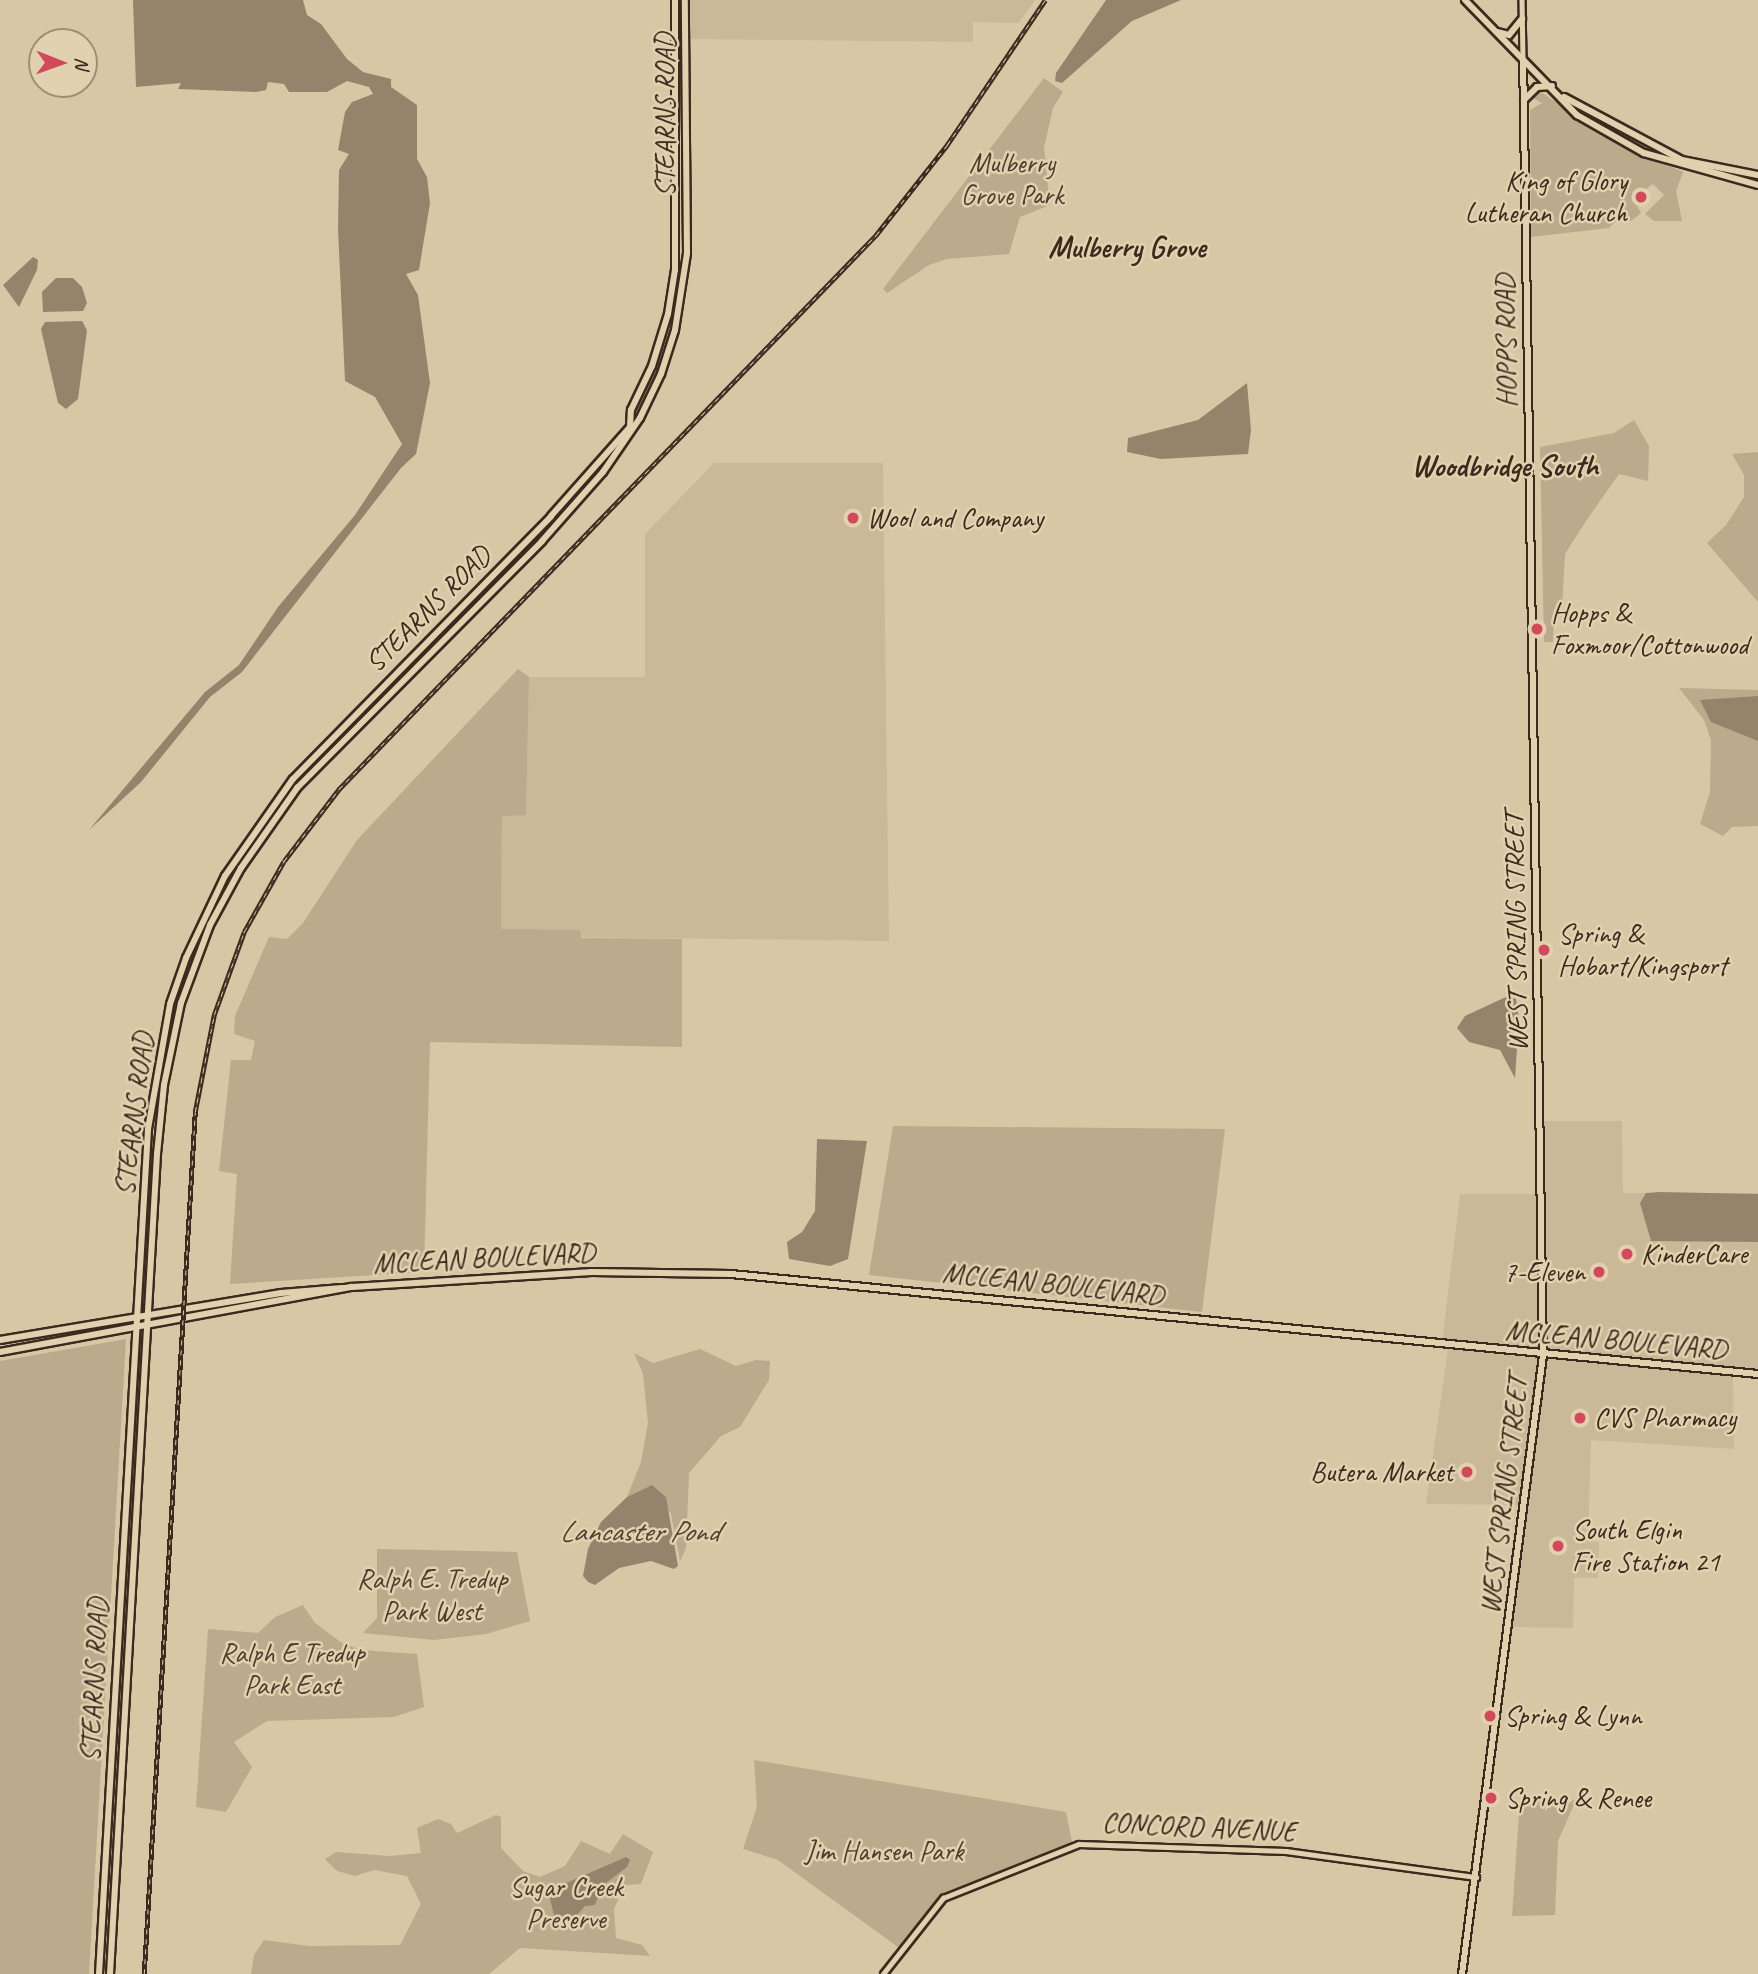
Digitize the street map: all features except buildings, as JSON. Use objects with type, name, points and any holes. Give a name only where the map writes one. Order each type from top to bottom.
[{"type":"main road","name":"STEARNS ROAD","points":[[110,1974],[164,1085],[181,1003],[210,925],[241,868],[297,788],[542,541],[603,472],[630,427],[631,410],[652,366],[668,314],[675,270],[675,0]]},
{"type":"main road","name":"STEARNS ROAD","points":[[99,1974],[148,1129],[162,1036],[186,958],[225,876],[293,779],[551,516],[640,418],[661,374],[675,330],[687,253],[685,0]]},
{"type":"main road","points":[[1465,0],[1523,60],[1564,97],[1577,115],[1644,153],[1758,185]]},
{"type":"main road","points":[[1495,32],[1509,35],[1522,19]]},
{"type":"main road","name":"HOPPS ROAD","points":[[1523,60],[1531,682]]},
{"type":"main road","points":[[1523,100],[1537,87],[1552,86]]},
{"type":"main road","points":[[1564,97],[1682,160],[1758,175]]},
{"type":"main road","name":"WEST SPRING STREET","points":[[1462,1974],[1543,1355],[1531,682]]},
{"type":"main road","name":"MCLEAN BOULEVARD","points":[[0,1340],[149,1313],[342,1288],[565,1273],[732,1274],[1758,1374]]},
{"type":"main road","name":"MCLEAN BOULEVARD","points":[[0,1352],[342,1288]]},
{"type":"street","name":"HOPPS ROAD","points":[[1522,0],[1523,60]]},
{"type":"street","name":"CONCORD AVENUE","points":[[883,1974],[943,1898],[1079,1844],[1286,1851],[1476,1877]]},
{"type":"shaded area","points":[[685,0],[1035,0],[1019,23],[973,22],[973,42],[685,39]]},
{"type":"shaded area","points":[[714,463],[883,463],[889,941],[580,937],[580,931],[501,930],[502,815],[526,815],[529,677],[645,677],[645,534]]},
{"type":"shaded area","points":[[1544,1121],[1622,1121],[1623,1193],[1758,1193],[1758,1372],[1545,1353]]},
{"type":"shaded area","points":[[1460,1194],[1540,1194],[1541,1353],[1442,1343]]},
{"type":"shaded area","points":[[1448,1349],[1540,1358],[1521,1505],[1426,1504]]},
{"type":"shaded area","points":[[1545,1357],[1733,1373],[1734,1449],[1591,1440],[1588,1541],[1599,1542],[1598,1578],[1574,1578],[1573,1628],[1512,1627]]},
{"type":"green space","name":"Mulberry Grove Park","points":[[1044,78],[1063,92],[1053,108],[1044,148],[1050,205],[1020,217],[1009,254],[947,259],[929,265],[887,293],[883,289]]},
{"type":"green space","points":[[1538,90],[1617,143],[1683,172],[1676,191],[1682,221],[1654,221],[1645,214],[1664,195],[1653,184],[1633,198],[1641,213],[1631,221],[1617,220],[1609,228],[1531,237],[1530,110],[1542,103],[1531,97]]},
{"type":"green space","points":[[1634,420],[1649,446],[1648,481],[1619,474],[1586,521],[1565,554],[1562,609],[1554,613],[1553,642],[1544,642],[1540,447],[1614,433]]},
{"type":"green space","points":[[1758,452],[1758,602],[1707,543],[1726,525],[1744,497],[1744,475],[1732,454]]},
{"type":"green space","points":[[518,669],[529,677],[526,815],[502,816],[501,929],[580,930],[581,938],[682,939],[682,1047],[430,1042],[424,1272],[230,1284],[237,1174],[219,1171],[231,1060],[251,1060],[255,1041],[234,1034],[235,1016],[269,937],[287,939],[303,923],[357,840]]},
{"type":"green space","points":[[1679,688],[1758,690],[1758,826],[1732,827],[1723,836],[1700,824],[1710,792],[1711,740],[1704,720]]},
{"type":"green space","points":[[893,1126],[1225,1129],[1202,1312],[869,1275]]},
{"type":"green space","points":[[126,1339],[89,1974],[0,1974],[0,1361]]},
{"type":"green space","points":[[700,1349],[736,1366],[756,1360],[770,1361],[769,1380],[740,1427],[721,1436],[689,1473],[686,1548],[680,1561],[671,1514],[650,1486],[627,1497],[641,1462],[648,1423],[643,1374],[634,1353],[653,1363]]},
{"type":"green space","name":"Ralph E. Tredup Park West","points":[[377,1549],[517,1552],[530,1621],[486,1634],[434,1640],[363,1633],[377,1618]]},
{"type":"green space","name":"Ralph E Tredup Park East","points":[[303,1605],[315,1623],[342,1643],[361,1650],[417,1654],[424,1707],[394,1717],[267,1721],[234,1742],[252,1767],[226,1812],[196,1807],[208,1629],[258,1633],[275,1617]]},
{"type":"green space","name":"Jim Hansen Park","points":[[754,1760],[1066,1812],[1072,1842],[945,1893],[898,1947],[778,1860],[743,1849],[757,1807]]},
{"type":"green space","points":[[1520,1799],[1576,1800],[1558,1841],[1555,1915],[1512,1916]]},
{"type":"green space","name":"Sugar Creek Preserve","points":[[496,1815],[501,1817],[501,1848],[523,1871],[540,1877],[565,1866],[581,1841],[610,1854],[623,1834],[653,1852],[641,1884],[613,1886],[618,1900],[614,1909],[616,1938],[642,1945],[650,1956],[520,1948],[489,1974],[251,1974],[254,1955],[264,1940],[309,1946],[400,1945],[421,1904],[407,1876],[374,1870],[355,1876],[337,1871],[325,1859],[336,1852],[390,1856],[421,1853],[417,1828],[438,1819],[451,1824],[457,1833]]},
{"type":"water","points":[[133,0],[303,0],[307,15],[321,24],[347,59],[363,72],[391,79],[391,87],[417,105],[417,159],[427,177],[430,203],[419,270],[406,274],[418,295],[430,383],[416,454],[401,468],[242,672],[210,697],[141,782],[89,830],[205,692],[239,665],[278,607],[355,515],[402,444],[375,397],[345,381],[338,229],[339,170],[349,154],[338,150],[345,112],[352,102],[373,94],[369,87],[347,81],[327,92],[289,92],[284,84],[268,82],[266,90],[256,92],[178,89],[181,83],[136,87]]},
{"type":"water","points":[[1106,0],[1181,0],[1132,21],[1062,83],[1055,81],[1056,73]]},
{"type":"water","points":[[33,257],[38,260],[37,270],[19,307],[3,285]]},
{"type":"water","points":[[56,278],[73,278],[82,287],[87,303],[83,311],[43,312],[42,292]]},
{"type":"water","points":[[82,321],[87,330],[78,399],[66,409],[58,403],[41,329],[45,322]]},
{"type":"water","points":[[1247,383],[1251,430],[1248,454],[1161,459],[1127,452],[1128,438],[1198,420]]},
{"type":"water","points":[[1758,696],[1758,741],[1711,722],[1700,700]]},
{"type":"water","points":[[1508,996],[1516,999],[1519,1019],[1515,1078],[1500,1050],[1469,1042],[1457,1028],[1465,1016]]},
{"type":"water","points":[[817,1139],[867,1141],[848,1259],[830,1266],[789,1259],[787,1242],[802,1232],[815,1211]]},
{"type":"water","points":[[1646,1193],[1758,1194],[1758,1242],[1651,1241],[1640,1203]]},
{"type":"water","name":"Lancaster Pond","points":[[652,1485],[666,1497],[678,1566],[674,1569],[651,1561],[619,1568],[595,1585],[588,1582],[583,1576],[588,1549],[601,1522],[627,1497]]},
{"type":"water","points":[[626,1857],[630,1860],[627,1867],[602,1886],[595,1905],[585,1906],[570,1923],[555,1919],[548,1891]]},
{"type":"railway","points":[[144,1974],[195,1112],[214,1015],[244,932],[284,861],[339,789],[876,235],[947,145],[1045,0]]},
{"type":"place","name":"King of Glory Lutheran Church","points":[[1641,197]]},
{"type":"place","name":"Wool and Company","points":[[853,518]]},
{"type":"place","name":"Hopps & Foxmoor/Cottonwood","points":[[1537,629]]},
{"type":"place","name":"Spring & Hobart/Kingsport","points":[[1544,950]]},
{"type":"place","name":"KinderCare","points":[[1627,1254]]},
{"type":"place","name":"7-Eleven","points":[[1599,1272]]},
{"type":"place","name":"CVS Pharmacy","points":[[1580,1418]]},
{"type":"place","name":"Butera Market","points":[[1467,1472]]},
{"type":"place","name":"South Elgin Fire Station 21","points":[[1558,1546]]},
{"type":"place","name":"Spring & Lynn","points":[[1490,1716]]},
{"type":"place","name":"Spring & Renee","points":[[1491,1798]]},
{"type":"district","name":"Mulberry Grove","points":[[1127,247]]},
{"type":"district","name":"Woodbridge South","points":[[1505,466]]}]
